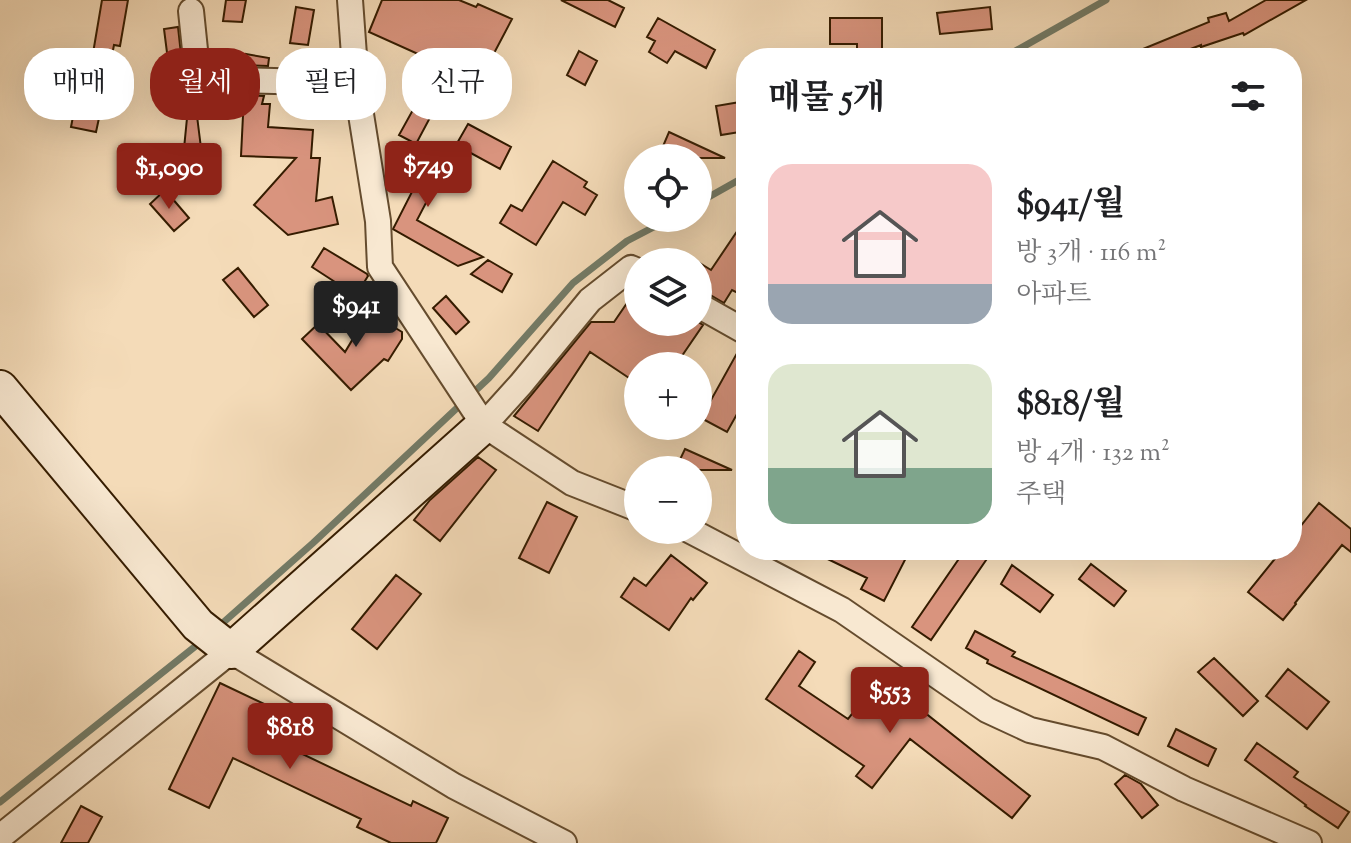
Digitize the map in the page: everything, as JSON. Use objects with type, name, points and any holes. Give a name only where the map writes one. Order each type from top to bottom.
[{"type":"street","points":[[350,0],[353,48]]},
{"type":"street","points":[[191,11],[198,79],[276,81]]},
{"type":"street","points":[[362,120],[378,221],[380,267],[484,425],[572,483],[624,503]]},
{"type":"street","points":[[0,837],[216,639],[484,425],[590,300],[624,273]]},
{"type":"street","points":[[712,313],[736,326]]},
{"type":"street","points":[[0,388],[216,639],[454,786],[564,843]]},
{"type":"street","points":[[712,542],[736,555]]},
{"type":"street","points":[[746,560],[842,610],[987,710],[1030,730],[1103,747],[1184,789],[1309,843]]},
{"type":"building","points":[[102,0],[128,0],[120,46],[94,48]]},
{"type":"building","points":[[226,0],[246,0],[242,22],[223,21]]},
{"type":"building","points":[[382,0],[459,0],[476,7],[478,4],[512,19],[497,48],[405,48],[369,32]]},
{"type":"building","points":[[561,0],[608,0],[624,8],[615,27]]},
{"type":"building","points":[[1266,0],[1306,0],[1244,35],[1201,47],[1145,48],[1209,22],[1208,18],[1226,13],[1229,21]]},
{"type":"building","points":[[296,7],[314,10],[308,45],[290,43]]},
{"type":"building","points":[[990,7],[992,29],[940,34],[937,13]]},
{"type":"building","points":[[658,18],[715,50],[706,68],[675,51],[667,63],[649,52],[655,41],[647,37]]},
{"type":"building","points":[[830,18],[882,18],[882,48],[830,44]]},
{"type":"building","points":[[178,27],[180,48],[166,48],[164,29]]},
{"type":"building","points":[[579,51],[597,61],[585,85],[567,75]]},
{"type":"building","points":[[260,56],[269,58],[268,66],[260,66]]},
{"type":"building","points":[[260,96],[264,96],[262,104],[270,104],[268,127],[313,130],[311,158],[320,158],[316,201],[332,197],[338,224],[288,235],[254,205],[296,158],[241,156],[243,120],[260,120]]},
{"type":"building","points":[[736,103],[736,133],[721,135],[716,106]]},
{"type":"building","points":[[72,120],[99,120],[96,132],[71,127]]},
{"type":"building","points":[[187,120],[198,120],[204,172],[182,169]]},
{"type":"building","points":[[407,120],[429,120],[416,144],[399,135]]},
{"type":"building","points":[[468,124],[511,147],[500,169],[456,145]]},
{"type":"building","points":[[669,132],[695,144],[664,144]]},
{"type":"building","points":[[436,147],[451,155],[417,220],[483,257],[458,266],[393,229],[415,186],[394,175],[404,154],[426,166]]},
{"type":"building","points":[[553,161],[587,182],[584,187],[597,195],[585,215],[563,202],[536,245],[500,223],[511,205],[522,211]]},
{"type":"building","points":[[165,190],[189,218],[174,231],[150,204]]},
{"type":"building","points":[[736,233],[736,292],[732,290],[724,303],[712,296],[712,269]]},
{"type":"building","points":[[324,248],[367,274],[355,297],[348,297],[332,287],[335,282],[312,267]]},
{"type":"building","points":[[488,260],[512,274],[502,292],[471,274]]},
{"type":"building","points":[[238,268],[268,305],[254,317],[223,280]]},
{"type":"building","points":[[446,296],[469,322],[456,334],[433,308]]},
{"type":"building","points":[[624,307],[624,336],[695,336],[685,352],[624,352],[624,375],[590,352],[538,431],[514,416],[591,322],[614,322]]},
{"type":"building","points":[[369,312],[402,332],[402,339],[388,361],[384,359],[351,390],[302,339],[318,324],[345,352]]},
{"type":"building","points":[[736,355],[736,416],[727,432],[712,424],[712,398]]},
{"type":"building","points":[[685,449],[701,456],[682,456]]},
{"type":"building","points":[[478,457],[496,470],[440,541],[414,520],[430,500]]},
{"type":"building","points":[[712,461],[732,470],[712,470]]},
{"type":"building","points":[[547,502],[577,517],[549,573],[519,558]]},
{"type":"building","points":[[1319,503],[1351,529],[1351,552],[1342,545],[1283,620],[1248,592],[1274,560],[1302,560],[1302,524]]},
{"type":"building","points":[[671,555],[707,583],[693,600],[691,598],[669,630],[621,597],[634,578],[646,586]]},
{"type":"building","points":[[830,560],[905,560],[884,601],[861,589],[867,578]]},
{"type":"building","points":[[958,560],[986,560],[931,640],[912,627]]},
{"type":"building","points":[[1091,564],[1126,591],[1114,606],[1079,579]]},
{"type":"building","points":[[1012,565],[1053,595],[1040,612],[1001,584]]},
{"type":"building","points":[[396,575],[421,594],[377,649],[352,629]]},
{"type":"building","points":[[975,631],[1015,652],[1012,656],[1146,718],[1138,735],[987,663],[988,660],[966,648]]},
{"type":"building","points":[[799,651],[815,662],[799,686],[848,719],[881,678],[1030,796],[1012,818],[910,739],[872,788],[856,776],[864,766],[766,699]]},
{"type":"building","points":[[1214,658],[1258,701],[1243,716],[1198,672]]},
{"type":"building","points":[[1288,669],[1329,702],[1307,729],[1266,696]]},
{"type":"building","points":[[220,683],[281,712],[269,738],[411,806],[413,801],[448,818],[436,843],[391,843],[357,827],[361,819],[233,758],[209,808],[169,789]]},
{"type":"building","points":[[1176,729],[1216,749],[1208,766],[1168,746]]},
{"type":"building","points":[[1257,743],[1298,772],[1294,777],[1349,812],[1338,828],[1245,760]]},
{"type":"building","points":[[1125,775],[1141,784],[1158,805],[1142,818],[1115,784]]},
{"type":"building","points":[[81,806],[102,817],[88,843],[61,843]]},
{"type":"waterway","points":[[1021,48],[1106,0]]},
{"type":"waterway","points":[[712,195],[736,182]]},
{"type":"waterway","points":[[217,628],[489,378],[573,283],[627,241],[644,232]]},
{"type":"waterway","points":[[0,802],[202,641]]}]
